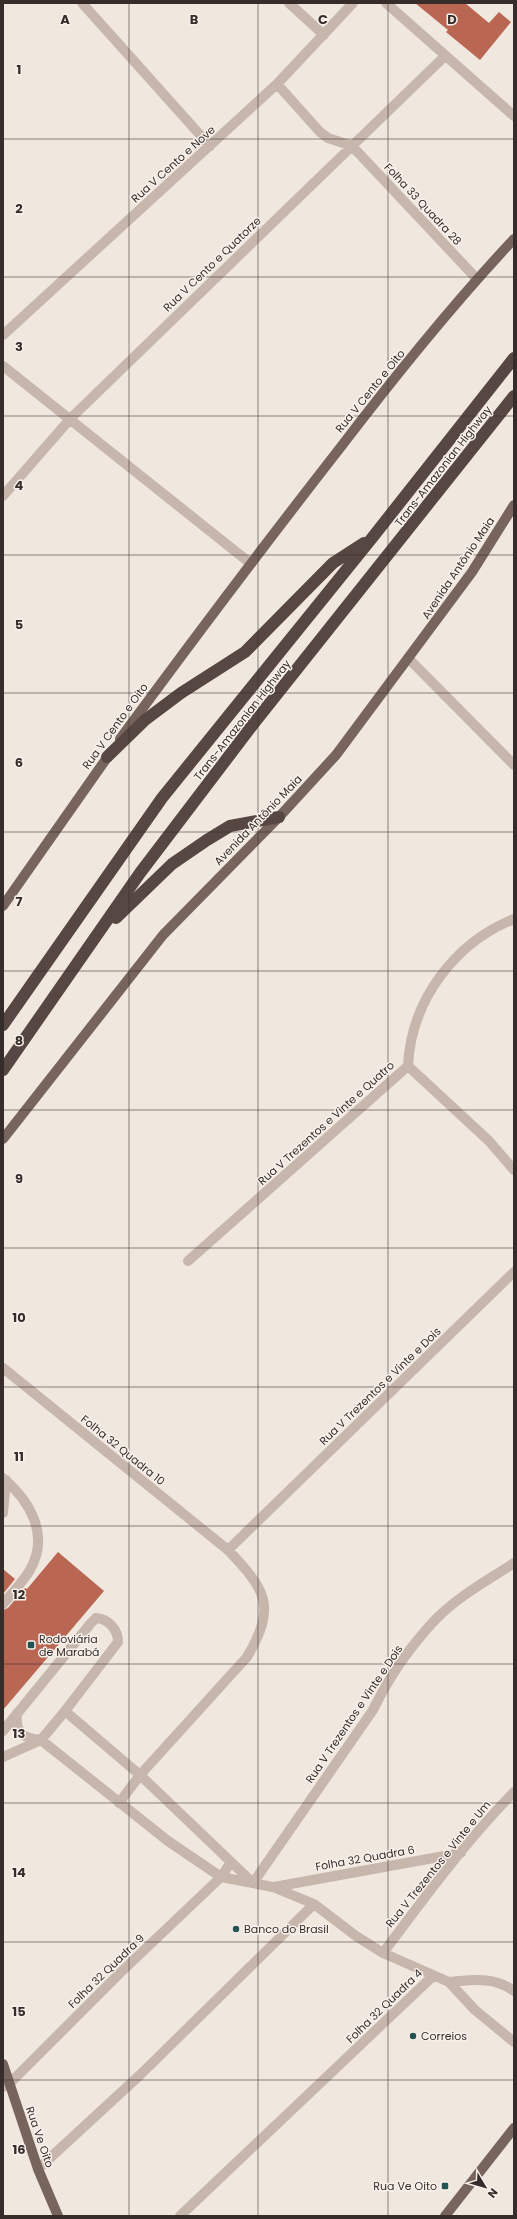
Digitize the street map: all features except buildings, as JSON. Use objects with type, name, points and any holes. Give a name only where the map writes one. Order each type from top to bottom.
[{"type":"highway","name":"Trans-Amazonian Highway","points":[[3,1025],[162,798],[372,538],[514,358]]},
{"type":"highway","name":"Trans-Amazonian Highway","points":[[3,1070],[140,873],[254,723],[514,396]]},
{"type":"highway","points":[[107,757],[125,742],[145,720],[181,693],[244,652],[333,562],[372,538]]},
{"type":"highway","points":[[84,953],[132,901],[172,864],[230,826],[279,817]]},
{"type":"main road","name":"Rua V Cento e Oito","points":[[3,906],[107,757],[250,563],[372,406],[476,278],[514,239]]},
{"type":"main road","name":"Avenida Antônio Maia","points":[[3,1139],[163,935],[279,817],[336,754],[409,659],[472,572],[514,505]]},
{"type":"main road","name":"Rua Ve Oito","points":[[3,2064],[6,2085],[38,2169],[58,2216]]},
{"type":"main road","points":[[445,2216],[514,2128]]},
{"type":"street","points":[[82,3],[210,146]]},
{"type":"street","points":[[289,3],[324,35]]},
{"type":"street","name":"Rua V Cento e Nove","points":[[3,335],[277,84],[352,3]]},
{"type":"street","points":[[386,3],[514,116]]},
{"type":"street","name":"Rua V Cento e Quatorze","points":[[3,496],[71,418],[445,56]]},
{"type":"street","points":[[277,84],[320,132],[328,138],[352,146]]},
{"type":"street","name":"Folha 33 Quadra 28","points":[[352,146],[476,278]]},
{"type":"street","points":[[3,366],[71,418],[250,563]]},
{"type":"street","points":[[409,659],[514,765]]},
{"type":"street","name":"Rua V Trezentos e Vinte e Quatro","points":[[188,1261],[408,1066],[412,1034],[432,987],[453,959],[475,941],[514,919]]},
{"type":"street","points":[[408,1066],[490,1141],[514,1170]]},
{"type":"street","name":"Rua V Trezentos e Vinte e Dois","points":[[228,1550],[514,1272]]},
{"type":"street","name":"Folha 32 Quadra 10","points":[[3,1368],[228,1550]]},
{"type":"street","points":[[3,1512],[4,1479]]},
{"type":"street","points":[[3,1604],[30,1570],[35,1556],[37,1540],[37,1523],[31,1509],[4,1479]]},
{"type":"street","points":[[119,1803],[140,1775],[247,1657],[259,1636],[264,1620],[265,1606],[261,1591],[251,1574],[228,1550]]},
{"type":"street","name":"Rua V Trezentos e Vinte e Dois","points":[[253,1883],[373,1710],[386,1684],[412,1648],[438,1618],[471,1591],[514,1563]]},
{"type":"street","points":[[3,1731],[96,1618],[106,1621],[118,1635],[118,1642],[113,1650],[41,1740],[3,1757]]},
{"type":"street","points":[[64,1711],[140,1775],[253,1883]]},
{"type":"street","points":[[17,1713],[16,1725],[20,1732],[27,1738],[41,1740],[168,1841],[220,1877],[273,1887],[314,1904],[140,2075],[38,2169]]},
{"type":"street","name":"Rua V Trezentos e Vinte e Um","points":[[384,1953],[461,1853],[491,1816],[514,1792]]},
{"type":"street","name":"Folha 32 Quadra 6","points":[[273,1887],[461,1853]]},
{"type":"street","name":"Folha 32 Quadra 9","points":[[6,2085],[220,1877],[231,1862]]},
{"type":"street","name":"Folha 32 Quadra 4","points":[[180,2216],[433,1976],[384,1953],[356,1936],[314,1904]]},
{"type":"street","points":[[433,1976],[449,1982],[488,1979],[506,1984],[514,1991]]},
{"type":"street","points":[[449,1982],[475,2010],[514,2042]]},
{"type":"place","name":"Rodoviária de Marabá","points":[[31,1645]]},
{"type":"place","name":"Banco do Brasil","points":[[236,1929]]},
{"type":"place","name":"Correios","points":[[413,2036]]},
{"type":"place","name":"Rua Ve Oito","points":[[445,2186]]}]
